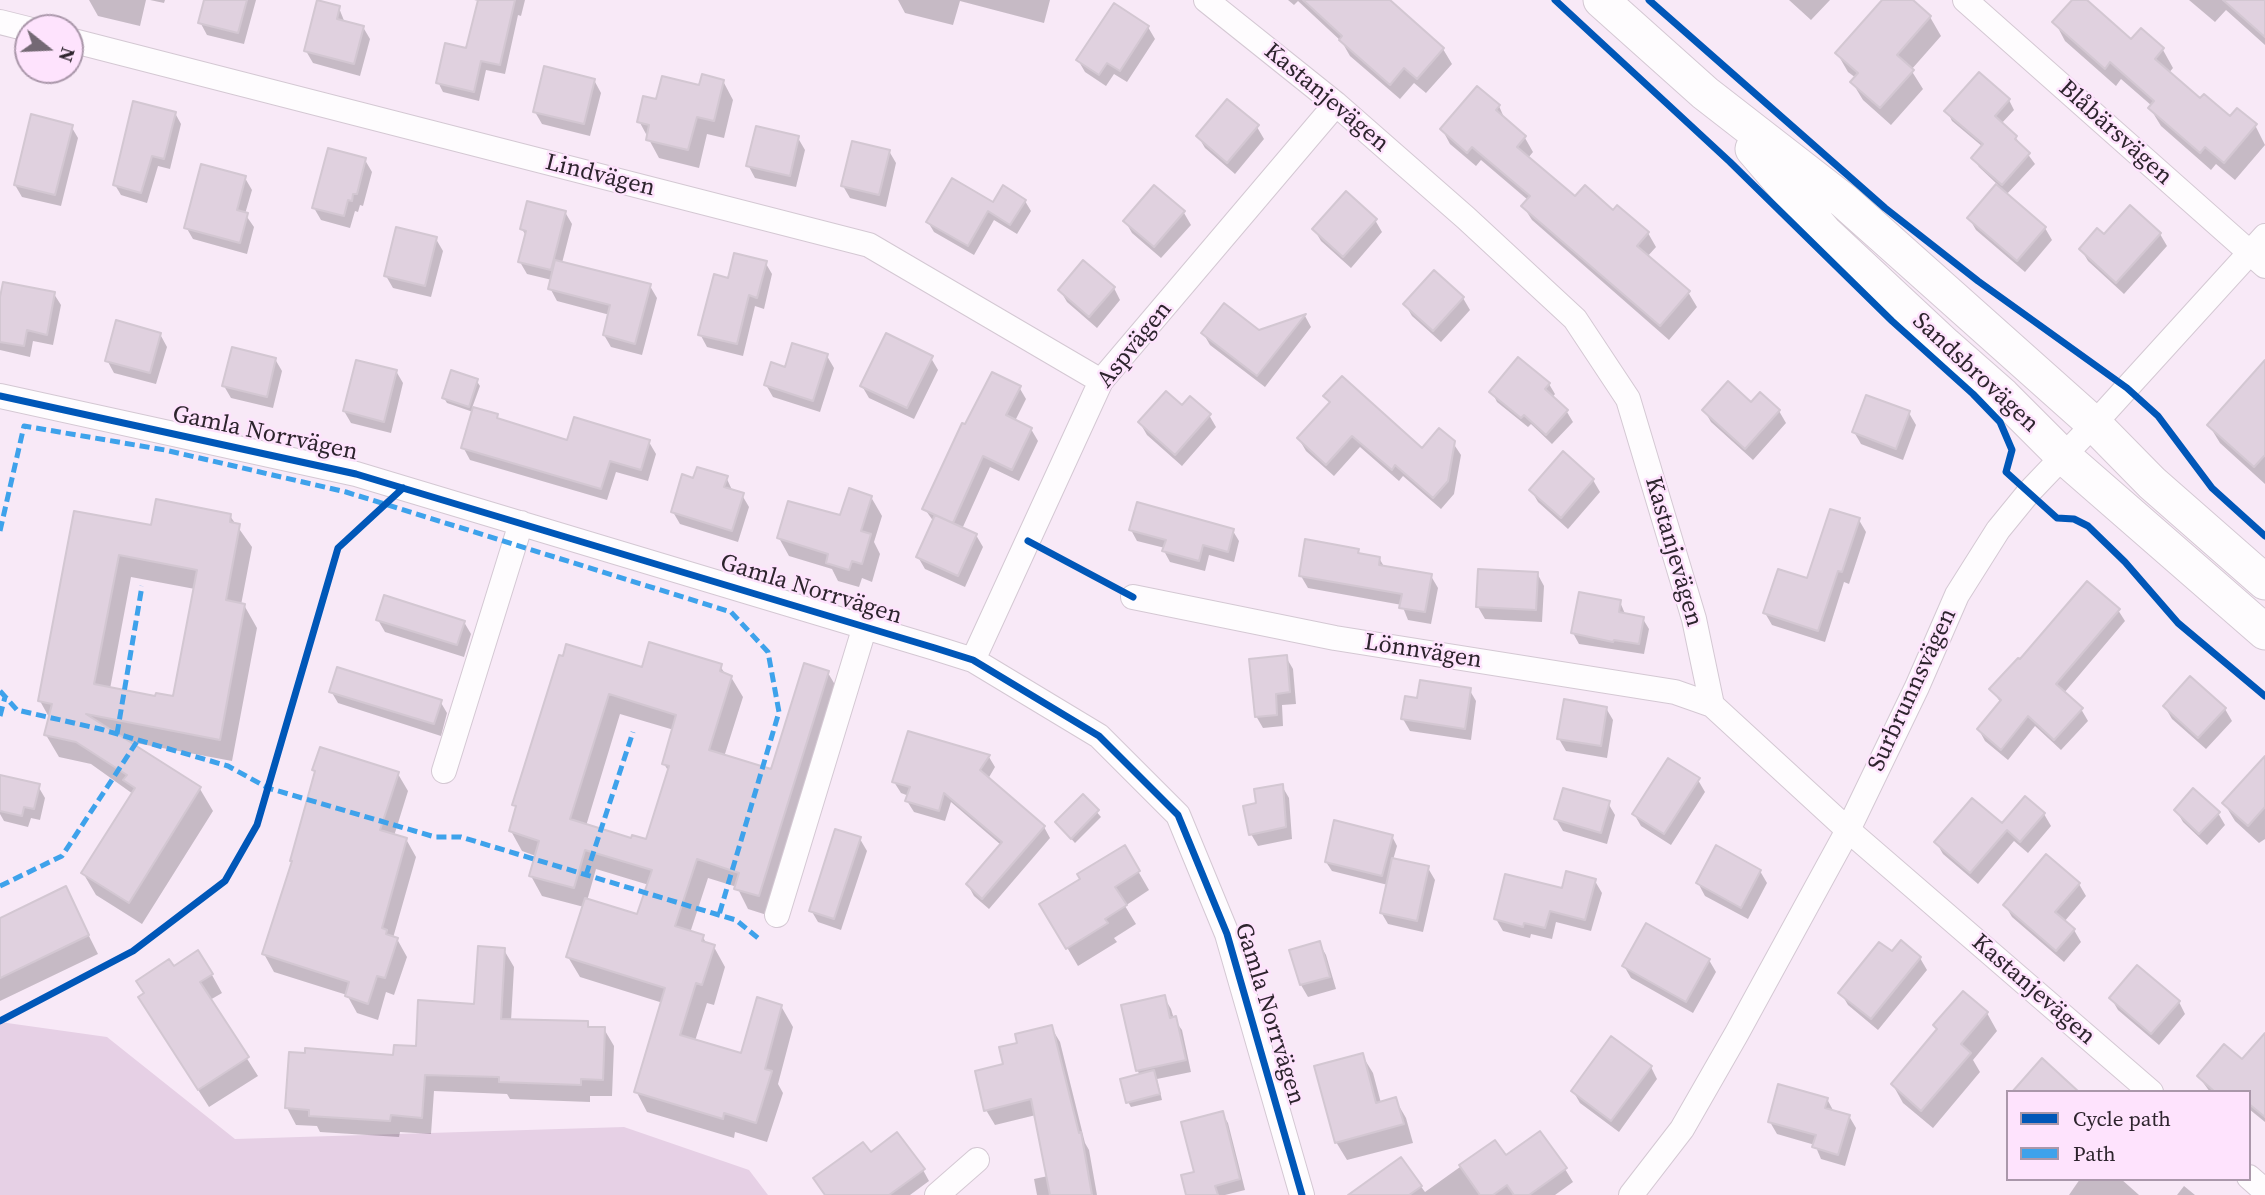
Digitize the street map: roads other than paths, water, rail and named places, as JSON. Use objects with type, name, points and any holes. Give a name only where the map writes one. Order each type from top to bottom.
[{"type":"main road","name":"Sandsbrovägen","points":[[1601,0],[1705,93],[1844,201],[2094,424],[2152,483],[2265,582]]},
{"type":"main road","name":"Sandsbrovägen","points":[[1705,93],[1824,232],[2003,396],[2063,456],[2265,632]]},
{"type":"street","name":"Kastanjevägen","points":[[1206,0],[1336,104],[1466,218],[1575,319],[1628,399],[1694,619],[1712,705],[1848,830],[2149,1090]]},
{"type":"street","name":"Blåbärsvägen","points":[[1965,0],[2260,252]]},
{"type":"street","name":"Lindvägen","points":[[84,44],[869,245],[1101,381]]},
{"type":"street","name":"Aspvägen","points":[[973,660],[1101,381],[1336,104]]},
{"type":"street","name":"Surbrunnsvägen","points":[[1631,1195],[1682,1129],[1848,830],[1917,687],[1957,595],[1998,530],[2029,492],[2260,252]]},
{"type":"street","name":"Gamla Norrvägen","points":[[0,396],[356,474],[865,626],[973,660],[1098,736],[1178,816],[1227,934],[1302,1195]]},
{"type":"street","points":[[444,771],[521,523]]},
{"type":"street","name":"Lönnvägen","points":[[1133,597],[1335,638],[1675,692],[1712,705]]},
{"type":"street","name":"Gamla Norrvägen","points":[[777,915],[865,626]]},
{"type":"street","points":[[937,1195],[977,1160]]},
{"type":"street","points":[[2251,1179],[2265,1191]]}]
